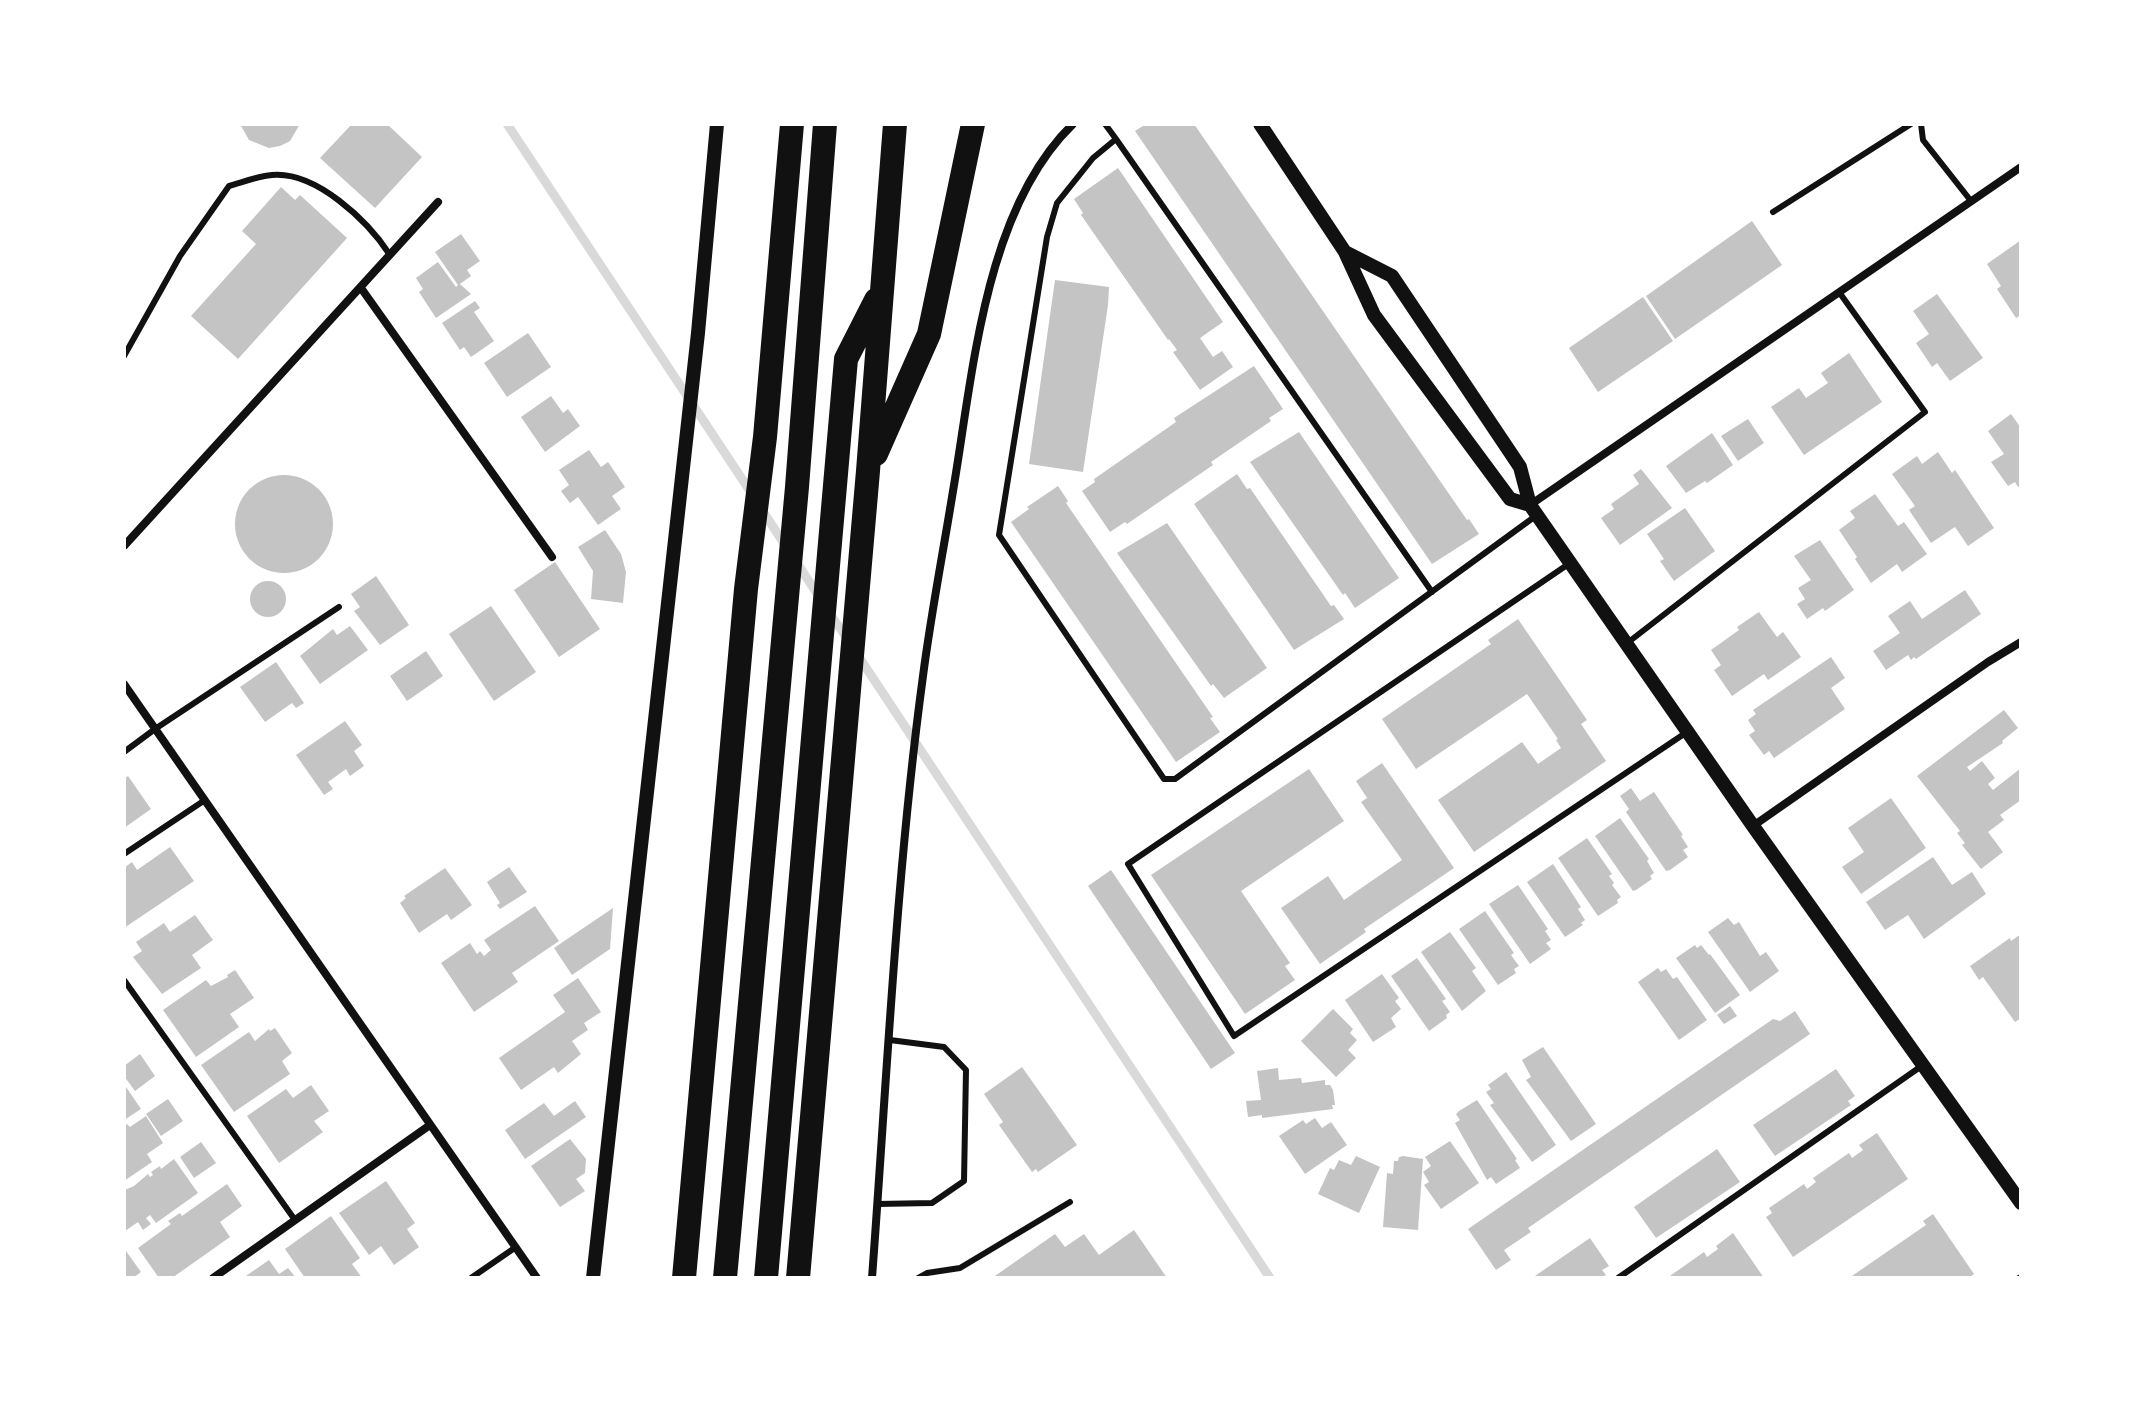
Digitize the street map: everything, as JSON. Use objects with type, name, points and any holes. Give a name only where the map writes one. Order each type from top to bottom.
[{"type":"highway","points":[[684,1278],[746,589],[765,437],[792,124]]},
{"type":"highway","points":[[725,1278],[797,487],[825,124]]},
{"type":"highway","points":[[798,1278],[895,124]]},
{"type":"highway","points":[[868,471],[929,334],[973,124]]},
{"type":"highway","points":[[766,1278],[846,359],[881,291]]},
{"type":"street","points":[[593,1278],[698,333],[717,124]]},
{"type":"street","points":[[872,1278],[903,867],[923,676],[983,310],[1006,235],[1030,178],[1057,139],[1073,124]]},
{"type":"street","points":[[1260,124],[1345,252],[1374,315],[1510,499],[1533,510]]},
{"type":"street","points":[[1533,510],[2021,167]]},
{"type":"street","points":[[124,546],[438,202]]},
{"type":"street","points":[[1345,252],[1392,276],[1520,467],[1533,510],[2021,1203]]},
{"type":"street","points":[[361,288],[552,557]]},
{"type":"street","points":[[1753,826],[2021,642]]},
{"type":"street","points":[[124,684],[537,1278]]},
{"type":"street","points":[[213,1278],[430,1125]]},
{"type":"lane","points":[[1105,124],[1432,592]]},
{"type":"lane","points":[[1773,212],[1911,124]]},
{"type":"lane","points":[[1921,124],[1923,140],[1971,201]]},
{"type":"lane","points":[[1116,139],[1093,158],[1057,203],[1047,237],[999,535],[1164,779],[1175,779],[1432,592],[1533,510]]},
{"type":"lane","points":[[124,356],[180,256],[229,186],[274,175],[317,184],[377,234],[390,255]]},
{"type":"lane","points":[[1626,644],[1925,412],[1839,292]]},
{"type":"lane","points":[[1570,563],[1128,864],[1234,1036],[1687,732]]},
{"type":"lane","points":[[124,752],[339,607]]},
{"type":"lane","points":[[124,854],[205,800]]},
{"type":"lane","points":[[124,980],[295,1220]]},
{"type":"lane","points":[[877,1204],[932,1203],[964,1181],[966,1070],[944,1047],[890,1040]]},
{"type":"lane","points":[[1618,1278],[1923,1065]]},
{"type":"lane","points":[[918,1278],[927,1273],[960,1268],[1070,1202]]},
{"type":"lane","points":[[471,1278],[516,1247]]},
{"type":"building","points":[[240,124],[300,124],[290,141],[269,148],[249,140]]},
{"type":"building","points":[[352,124],[387,124],[422,157],[375,208],[320,158]]},
{"type":"building","points":[[1146,124],[1194,124],[1479,534],[1432,564],[1135,131]]},
{"type":"building","points":[[1118,168],[1223,322],[1200,338],[1213,357],[1222,351],[1233,367],[1200,390],[1173,352],[1177,350],[1081,215],[1083,213],[1074,199]]},
{"type":"building","points":[[281,187],[295,200],[300,195],[347,238],[238,359],[191,316],[256,244],[242,231]]},
{"type":"building","points":[[1752,221],[1782,265],[1675,339],[1646,296]]},
{"type":"building","points":[[461,234],[480,261],[467,270],[471,276],[460,284],[471,294],[436,318],[419,292],[423,289],[416,278],[438,262],[456,287],[458,285],[435,252]]},
{"type":"building","points":[[2021,240],[2021,315],[2016,318],[1997,289],[2001,286],[1987,264]]},
{"type":"building","points":[[1055,280],[1109,287],[1083,472],[1029,464]]},
{"type":"building","points":[[1937,294],[1983,358],[1950,381],[1937,363],[1932,367],[1916,343],[1929,334],[1913,311]]},
{"type":"building","points":[[1643,297],[1673,341],[1598,392],[1569,348]]},
{"type":"building","points":[[475,301],[480,308],[474,312],[494,341],[471,357],[464,347],[460,350],[442,323]]},
{"type":"building","points":[[528,333],[551,367],[507,397],[484,363]]},
{"type":"building","points":[[1849,353],[1882,402],[1804,455],[1771,407],[1799,388],[1806,398],[1828,383],[1821,373]]},
{"type":"building","points":[[1254,366],[1283,409],[1269,418],[1271,421],[1211,462],[1213,465],[1127,524],[1125,522],[1110,532],[1082,491],[1095,482],[1094,479],[1176,422],[1174,418]]},
{"type":"building","points":[[551,396],[563,413],[568,409],[580,426],[545,452],[521,417]]},
{"type":"building","points":[[2011,414],[2021,428],[2021,485],[2018,487],[2015,482],[2008,486],[1991,462],[2004,454],[1988,431]]},
{"type":"building","points":[[1748,419],[1764,443],[1738,461],[1721,436]]},
{"type":"building","points":[[1299,432],[1399,578],[1355,608],[1250,462]]},
{"type":"building","points":[[1712,433],[1733,465],[1686,493],[1666,466]]},
{"type":"building","points":[[589,450],[601,467],[608,462],[625,487],[612,496],[621,509],[598,525],[578,497],[570,503],[561,491],[569,485],[559,470]]},
{"type":"building","points":[[1938,452],[1952,473],[1955,470],[1994,528],[1968,546],[1955,527],[1931,543],[1909,510],[1915,506],[1892,474],[1917,456],[1922,464]]},
{"type":"building","points":[[1641,469],[1672,508],[1620,545],[1601,518],[1614,509],[1611,504],[1639,484],[1633,475]]},
{"type":"building","points":[[1237,474],[1247,489],[1250,488],[1331,606],[1334,605],[1344,619],[1294,650],[1194,504]]},
{"type":"building","points":[[284,475],[303,478],[319,489],[330,505],[333,524],[330,543],[319,559],[303,570],[284,573],[265,570],[249,559],[238,543],[235,524],[238,505],[249,489],[265,478]]},
{"type":"building","points":[[1058,486],[1068,501],[1066,503],[1213,717],[1210,718],[1220,732],[1176,762],[1011,522]]},
{"type":"building","points":[[1875,494],[1898,526],[1904,522],[1927,554],[1902,572],[1897,564],[1871,583],[1839,530],[1855,518],[1850,511]]},
{"type":"building","points":[[1685,508],[1715,551],[1674,581],[1647,534]]},
{"type":"building","points":[[1167,523],[1267,668],[1224,698],[1213,684],[1211,686],[1117,553]]},
{"type":"building","points":[[605,530],[621,554],[626,572],[623,603],[591,599],[593,571],[578,547]]},
{"type":"building","points":[[1820,540],[1854,590],[1825,611],[1823,608],[1807,619],[1797,604],[1805,599],[1798,588],[1811,580],[1794,556]]},
{"type":"building","points":[[555,562],[600,629],[559,657],[514,590]]},
{"type":"building","points":[[376,576],[409,625],[380,645],[354,611],[360,607],[351,594]]},
{"type":"building","points":[[268,581],[281,586],[286,599],[281,612],[268,617],[255,612],[250,599],[255,586]]},
{"type":"building","points":[[1965,590],[1981,614],[1916,659],[1911,660],[1908,655],[1886,670],[1873,651],[1900,633],[1888,616],[1910,601],[1922,619]]},
{"type":"building","points":[[491,606],[536,672],[494,701],[449,634]]},
{"type":"building","points":[[1759,612],[1777,637],[1783,632],[1801,657],[1768,680],[1764,674],[1732,696],[1714,670],[1721,665],[1711,650]]},
{"type":"building","points":[[1518,619],[1587,720],[1581,724],[1606,761],[1474,852],[1438,800],[1522,742],[1538,764],[1561,748],[1527,694],[1416,769],[1382,719],[1491,644],[1488,640]]},
{"type":"building","points":[[350,626],[368,650],[320,684],[300,656],[333,629],[337,635]]},
{"type":"building","points":[[426,651],[443,676],[407,701],[390,676]]},
{"type":"building","points":[[1831,657],[1845,678],[1831,688],[1845,709],[1774,758],[1769,751],[1764,755],[1749,735],[1755,731],[1748,720],[1756,714],[1753,710]]},
{"type":"building","points":[[276,662],[304,703],[296,708],[292,703],[265,722],[240,687]]},
{"type":"building","points":[[2004,710],[2018,728],[2003,743],[1967,767],[1970,771],[1982,761],[1995,778],[1988,784],[1993,790],[2021,768],[2021,800],[2000,815],[2004,820],[1988,832],[2003,852],[1981,869],[1962,845],[1965,843],[1957,833],[1960,831],[1917,776]]},
{"type":"building","points":[[345,721],[362,745],[354,751],[364,766],[350,776],[346,769],[328,782],[333,789],[324,795],[296,755]]},
{"type":"building","points":[[1382,763],[1454,868],[1364,929],[1366,932],[1320,964],[1281,908],[1328,876],[1344,900],[1402,860],[1361,802],[1367,798],[1356,781]]},
{"type":"building","points":[[1309,769],[1344,821],[1241,891],[1290,963],[1285,966],[1295,980],[1245,1014],[1151,875]]},
{"type":"building","points":[[128,776],[151,809],[124,828],[124,779]]},
{"type":"building","points":[[1631,788],[1640,801],[1654,792],[1683,835],[1688,847],[1683,850],[1688,857],[1670,870],[1666,871],[1626,812],[1629,809],[1620,796]]},
{"type":"building","points":[[1891,798],[1926,848],[1861,894],[1842,867],[1864,852],[1848,828]]},
{"type":"building","points":[[1620,818],[1649,859],[1647,861],[1654,873],[1650,876],[1652,879],[1633,891],[1595,836]]},
{"type":"building","points":[[1587,838],[1612,874],[1609,876],[1614,883],[1612,885],[1621,897],[1618,903],[1598,916],[1558,858]]},
{"type":"building","points":[[170,847],[194,881],[124,928],[124,868],[132,862],[137,870]]},
{"type":"building","points":[[1933,857],[1952,885],[1972,872],[1986,894],[1924,939],[1908,915],[1885,930],[1866,902]]},
{"type":"building","points":[[1553,864],[1581,907],[1578,909],[1585,920],[1581,923],[1583,925],[1565,937],[1527,882]]},
{"type":"building","points":[[509,867],[527,892],[500,909],[497,905],[500,903],[487,882]]},
{"type":"building","points":[[445,868],[472,905],[451,920],[447,914],[419,933],[400,903],[406,898],[404,896]]},
{"type":"building","points":[[1111,870],[1235,1053],[1211,1069],[1088,886]]},
{"type":"building","points":[[1518,885],[1548,929],[1545,931],[1551,940],[1546,943],[1551,949],[1530,964],[1489,904]]},
{"type":"building","points":[[535,906],[559,941],[512,973],[518,982],[474,1012],[441,963],[470,943],[477,954],[480,951],[484,956],[491,950],[484,940]]},
{"type":"building","points":[[613,908],[610,949],[572,975],[554,948]]},
{"type":"building","points":[[1485,911],[1514,953],[1511,955],[1519,966],[1514,969],[1516,973],[1498,985],[1459,929]]},
{"type":"building","points":[[195,915],[213,940],[192,955],[201,968],[162,994],[133,957],[142,951],[136,942],[164,923],[170,932]]},
{"type":"building","points":[[1728,918],[1734,925],[1739,922],[1760,956],[1766,952],[1779,971],[1750,992],[1708,932]]},
{"type":"building","points":[[1450,932],[1476,968],[1472,971],[1486,991],[1462,1011],[1421,952]]},
{"type":"building","points":[[2021,934],[2021,1018],[2015,1022],[1983,977],[1979,980],[1970,966],[2010,938],[2011,941]]},
{"type":"building","points":[[1695,945],[1697,948],[1701,945],[1710,954],[1740,995],[1715,1013],[1676,958]]},
{"type":"building","points":[[1417,958],[1446,999],[1442,1001],[1450,1012],[1447,1018],[1429,1031],[1391,976]]},
{"type":"building","points":[[1658,968],[1661,972],[1666,969],[1673,979],[1677,977],[1707,1020],[1679,1040],[1638,982]]},
{"type":"building","points":[[235,970],[254,998],[230,1014],[239,1027],[196,1057],[163,1010],[206,980],[211,986]]},
{"type":"building","points":[[1382,974],[1399,998],[1395,1001],[1401,1009],[1391,1018],[1396,1027],[1373,1042],[1345,1000]]},
{"type":"building","points":[[578,978],[601,1012],[584,1023],[588,1030],[572,1041],[581,1054],[558,1073],[554,1067],[521,1090],[499,1058],[565,1012],[553,995]]},
{"type":"building","points":[[1730,1006],[1737,1016],[1724,1024],[1717,1015]]},
{"type":"building","points":[[1333,1009],[1353,1029],[1350,1033],[1357,1040],[1348,1050],[1356,1058],[1336,1077],[1301,1041]]},
{"type":"building","points":[[1795,1011],[1810,1034],[1528,1228],[1531,1232],[1504,1250],[1511,1260],[1496,1270],[1468,1229],[1773,1019],[1780,1021]]},
{"type":"building","points":[[275,1028],[292,1053],[282,1061],[290,1074],[234,1112],[201,1065],[249,1032],[255,1041],[269,1029]]},
{"type":"building","points":[[1543,1047],[1596,1124],[1571,1141],[1526,1080],[1531,1077],[1522,1060]]},
{"type":"building","points":[[140,1054],[155,1076],[135,1091],[124,1076],[124,1066]]},
{"type":"building","points":[[1022,1067],[1077,1145],[1038,1172],[1036,1169],[1032,1172],[999,1125],[1003,1122],[984,1094]]},
{"type":"building","points":[[1278,1068],[1279,1080],[1301,1078],[1302,1083],[1325,1080],[1325,1085],[1330,1085],[1333,1090],[1333,1109],[1248,1117],[1246,1101],[1261,1100],[1257,1071]]},
{"type":"building","points":[[1836,1069],[1855,1096],[1848,1101],[1851,1105],[1775,1156],[1753,1125]]},
{"type":"building","points":[[1506,1072],[1556,1145],[1532,1162],[1490,1105],[1494,1103],[1486,1092],[1491,1089],[1488,1085]]},
{"type":"building","points":[[124,1084],[141,1109],[124,1120]]},
{"type":"building","points":[[311,1085],[329,1111],[314,1121],[323,1132],[279,1163],[247,1116],[286,1089],[293,1098]]},
{"type":"building","points":[[168,1099],[183,1121],[161,1136],[146,1114]]},
{"type":"building","points":[[1477,1100],[1520,1168],[1496,1184],[1491,1177],[1487,1180],[1455,1123],[1460,1120],[1456,1114]]},
{"type":"building","points":[[575,1101],[586,1117],[525,1159],[505,1130],[544,1103],[554,1116]]},
{"type":"building","points":[[146,1116],[163,1143],[147,1154],[152,1162],[124,1181],[124,1126],[127,1124],[130,1127]]},
{"type":"building","points":[[1315,1118],[1322,1128],[1331,1122],[1347,1145],[1305,1174],[1279,1136],[1303,1120],[1306,1124]]},
{"type":"building","points":[[1877,1133],[1908,1179],[1793,1257],[1766,1217],[1772,1213],[1769,1208],[1804,1184],[1807,1189],[1816,1182],[1813,1178],[1849,1153],[1852,1158],[1863,1150],[1859,1145]]},
{"type":"building","points":[[570,1139],[586,1159],[585,1173],[576,1179],[585,1191],[560,1207],[531,1166]]},
{"type":"building","points":[[1450,1141],[1479,1183],[1441,1209],[1424,1185],[1429,1182],[1423,1172],[1431,1166],[1425,1157]]},
{"type":"building","points":[[201,1142],[216,1163],[194,1178],[180,1157]]},
{"type":"building","points":[[1717,1149],[1740,1182],[1656,1238],[1634,1207]]},
{"type":"building","points":[[1356,1156],[1380,1167],[1359,1213],[1318,1194],[1330,1168],[1334,1170],[1339,1160],[1351,1165]]},
{"type":"building","points":[[1403,1156],[1423,1159],[1418,1230],[1383,1227],[1387,1173],[1393,1174],[1394,1161]]},
{"type":"building","points":[[174,1159],[198,1193],[156,1223],[150,1215],[146,1218],[151,1224],[143,1230],[138,1222],[125,1231],[125,1190]]},
{"type":"building","points":[[386,1181],[415,1223],[407,1229],[419,1247],[394,1265],[381,1246],[369,1255],[339,1213]]},
{"type":"building","points":[[227,1184],[242,1206],[220,1222],[230,1237],[172,1278],[159,1278],[138,1248],[171,1224],[168,1221],[180,1213],[182,1216]]},
{"type":"building","points":[[1933,1214],[1974,1274],[1968,1278],[1849,1278],[1926,1225],[1923,1221]]},
{"type":"building","points":[[331,1216],[360,1258],[352,1264],[362,1278],[305,1278],[285,1249]]},
{"type":"building","points":[[1134,1230],[1167,1278],[992,1278],[1055,1234],[1065,1247],[1084,1234],[1099,1255]]},
{"type":"building","points":[[1733,1233],[1764,1278],[1667,1278],[1704,1252],[1707,1257]]},
{"type":"building","points":[[1590,1238],[1609,1266],[1602,1270],[1606,1275],[1601,1278],[1532,1278]]},
{"type":"building","points":[[126,1251],[141,1272],[133,1278],[124,1278]]},
{"type":"building","points":[[269,1260],[279,1274],[288,1268],[296,1278],[243,1278]]},
{"type":"waterway","points":[[507,124],[752,494]]},
{"type":"waterway","points":[[762,510],[787,548]]},
{"type":"waterway","points":[[795,560],[820,598]]},
{"type":"waterway","points":[[830,614],[849,641]]},
{"type":"waterway","points":[[857,654],[1270,1278]]}]
